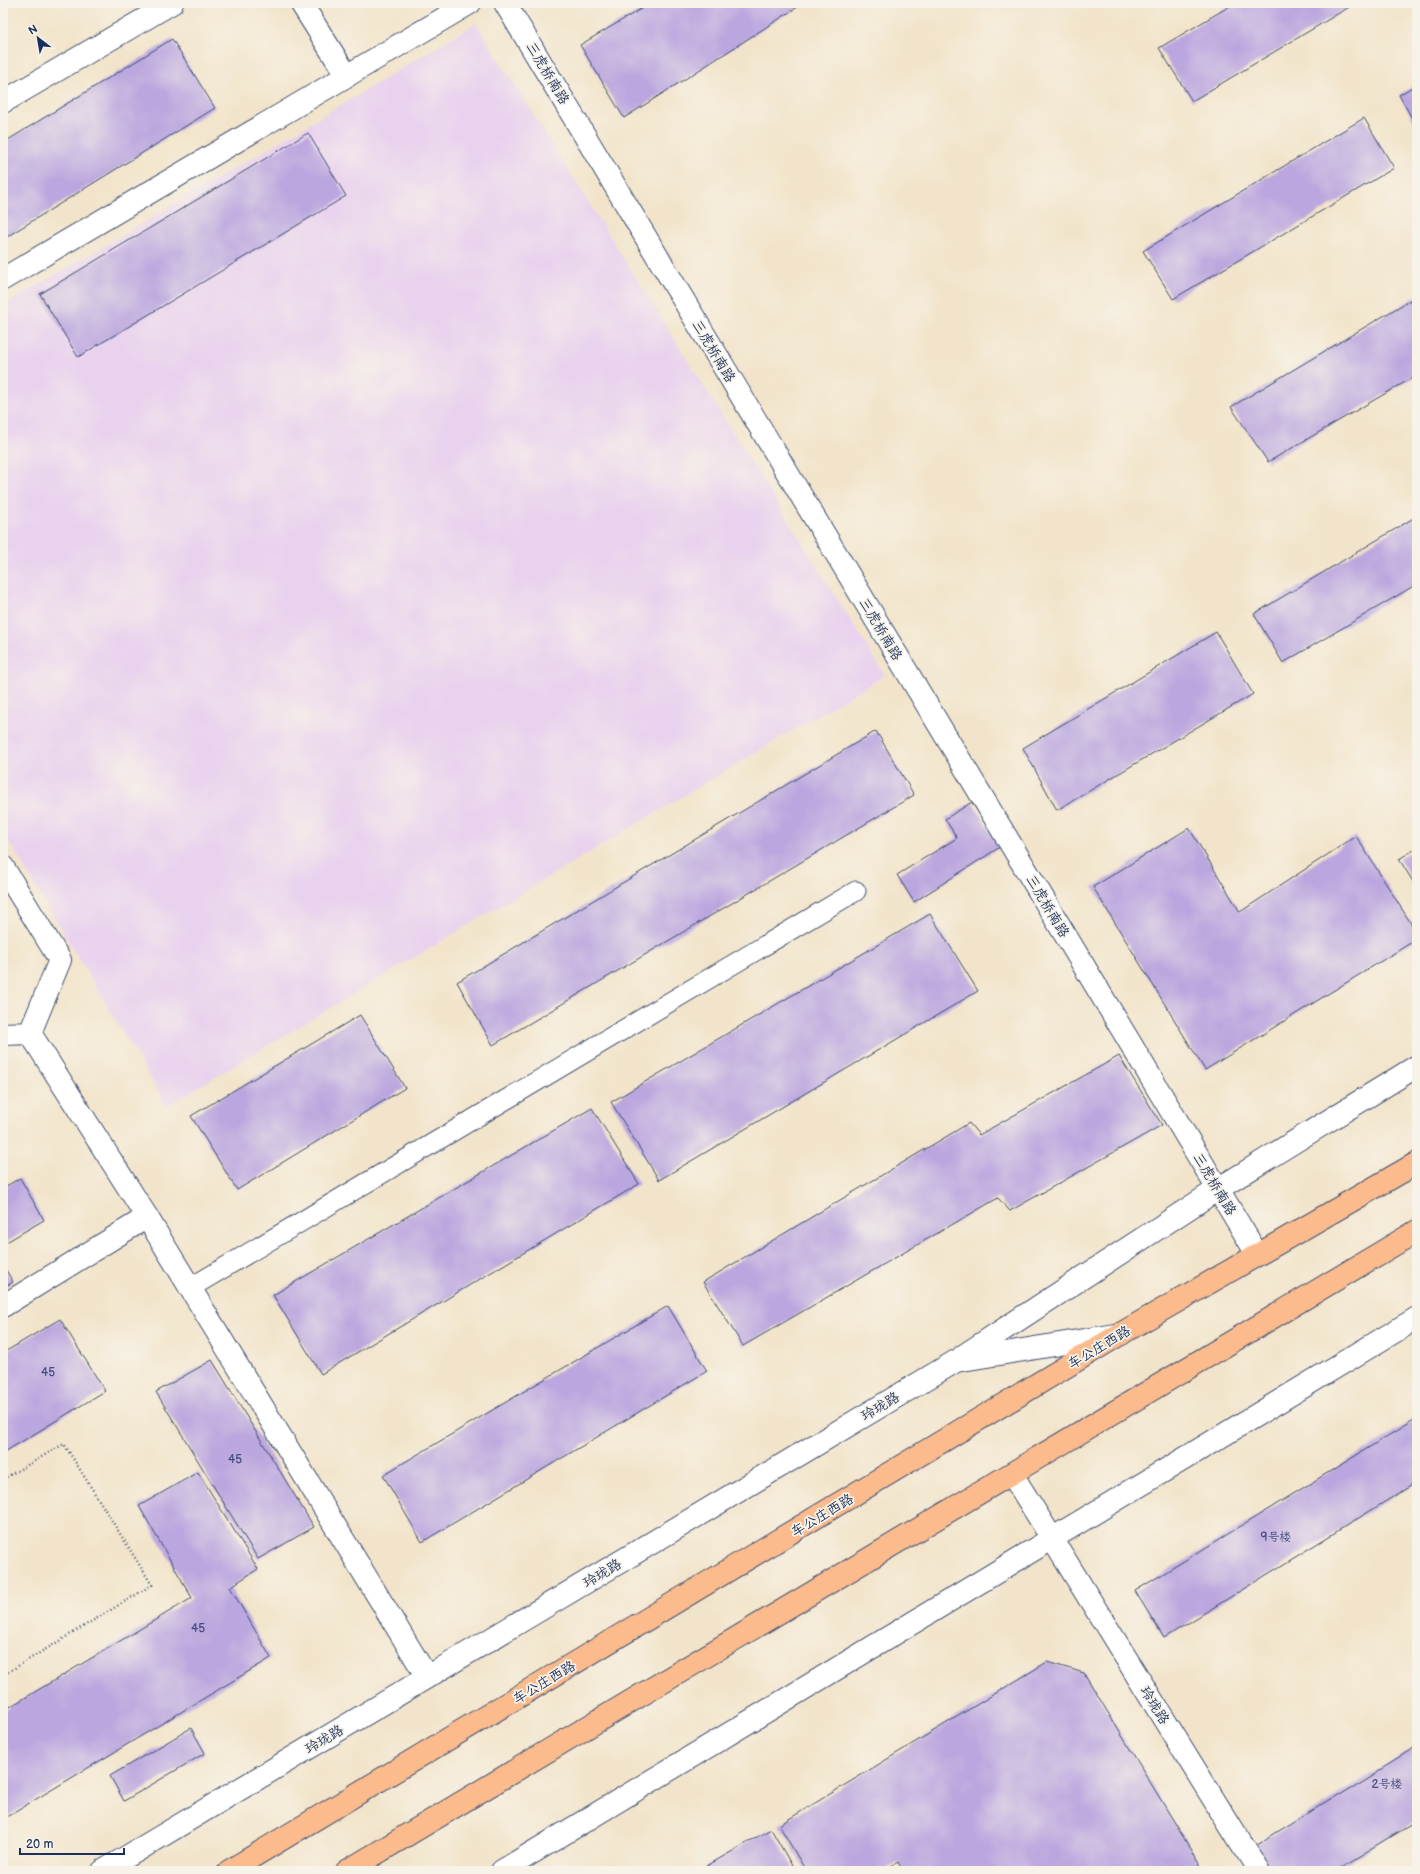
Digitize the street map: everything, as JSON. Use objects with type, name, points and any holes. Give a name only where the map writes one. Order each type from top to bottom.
[{"type":"main road","name":"车公庄西路","points":[[229,1871],[1122,1333],[1417,1163]]},
{"type":"main road","points":[[347,1871],[1417,1232]]},
{"type":"street","points":[[3,102],[172,3]]},
{"type":"street","points":[[301,3],[347,76]]},
{"type":"street","points":[[3,279],[470,3]]},
{"type":"street","name":"三虎桥南路","points":[[505,3],[1257,1254]]},
{"type":"street","points":[[3,867],[60,960],[30,1033]]},
{"type":"street","points":[[3,1034],[30,1033]]},
{"type":"street","points":[[30,1033],[147,1217],[427,1677]]},
{"type":"street","points":[[956,1361],[1218,1188],[1417,1066]]},
{"type":"street","points":[[3,1306],[147,1217]]},
{"type":"street","points":[[502,1871],[1417,1318]]},
{"type":"street","name":"玲珑路","points":[[104,1871],[956,1361],[1122,1333]]},
{"type":"street","name":"玲珑路","points":[[1012,1474],[1258,1871]]},
{"type":"lane","points":[[190,1288],[856,891]]},
{"type":"path","points":[[3,1479],[64,1444],[152,1585],[3,1675]]},
{"type":"shaded area","points":[[476,23],[885,675],[167,1106],[3,832],[3,306],[358,95]]},
{"type":"building","points":[[651,3],[804,3],[624,118],[580,45]]},
{"type":"building","points":[[1235,3],[1356,3],[1192,101],[1159,48]]},
{"type":"building","points":[[172,39],[215,108],[3,239],[3,143]]},
{"type":"building","points":[[1417,84],[1417,127],[1399,95]]},
{"type":"building","points":[[1364,118],[1394,168],[1173,299],[1143,251]]},
{"type":"building","points":[[308,133],[346,196],[78,357],[40,294]]},
{"type":"building","points":[[1417,296],[1417,375],[1268,462],[1231,407]]},
{"type":"building","points":[[1417,516],[1417,584],[1283,663],[1254,614]]},
{"type":"building","points":[[1216,632],[1253,694],[1057,810],[1023,748]]},
{"type":"building","points":[[876,731],[914,795],[493,1045],[457,982]]},
{"type":"building","points":[[972,802],[1000,847],[914,902],[897,875],[957,838],[945,819]]},
{"type":"building","points":[[1189,828],[1240,912],[1356,836],[1417,933],[1417,939],[1205,1070],[1093,887]]},
{"type":"building","points":[[1417,848],[1417,888],[1399,859]]},
{"type":"building","points":[[930,914],[978,991],[659,1180],[611,1102]]},
{"type":"building","points":[[360,1015],[405,1088],[237,1190],[191,1116]]},
{"type":"building","points":[[1119,1056],[1162,1125],[1010,1211],[998,1198],[743,1346],[703,1282],[969,1123],[979,1135]]},
{"type":"building","points":[[592,1108],[639,1184],[321,1374],[273,1295]]},
{"type":"building","points":[[20,1178],[44,1220],[3,1244],[3,1188]]},
{"type":"building","points":[[3,1265],[13,1282],[3,1288]]},
{"type":"building","points":[[668,1306],[707,1371],[422,1542],[383,1475]]},
{"type":"building","points":[[60,1319],[105,1391],[3,1453],[3,1353]]},
{"type":"building","points":[[212,1360],[314,1527],[258,1559],[156,1392]]},
{"type":"building","points":[[1417,1418],[1417,1482],[1164,1638],[1135,1591]]},
{"type":"building","points":[[198,1472],[258,1569],[230,1587],[271,1658],[3,1819],[3,1711],[192,1598],[139,1506]]},
{"type":"building","points":[[1047,1662],[1084,1673],[1204,1871],[903,1871],[898,1862],[883,1871],[806,1871],[779,1825]]},
{"type":"building","points":[[191,1728],[205,1753],[124,1801],[110,1776]]},
{"type":"building","points":[[1417,1746],[1417,1821],[1335,1871],[1261,1871],[1248,1850]]},
{"type":"building","points":[[771,1829],[795,1871],[698,1871]]}]
